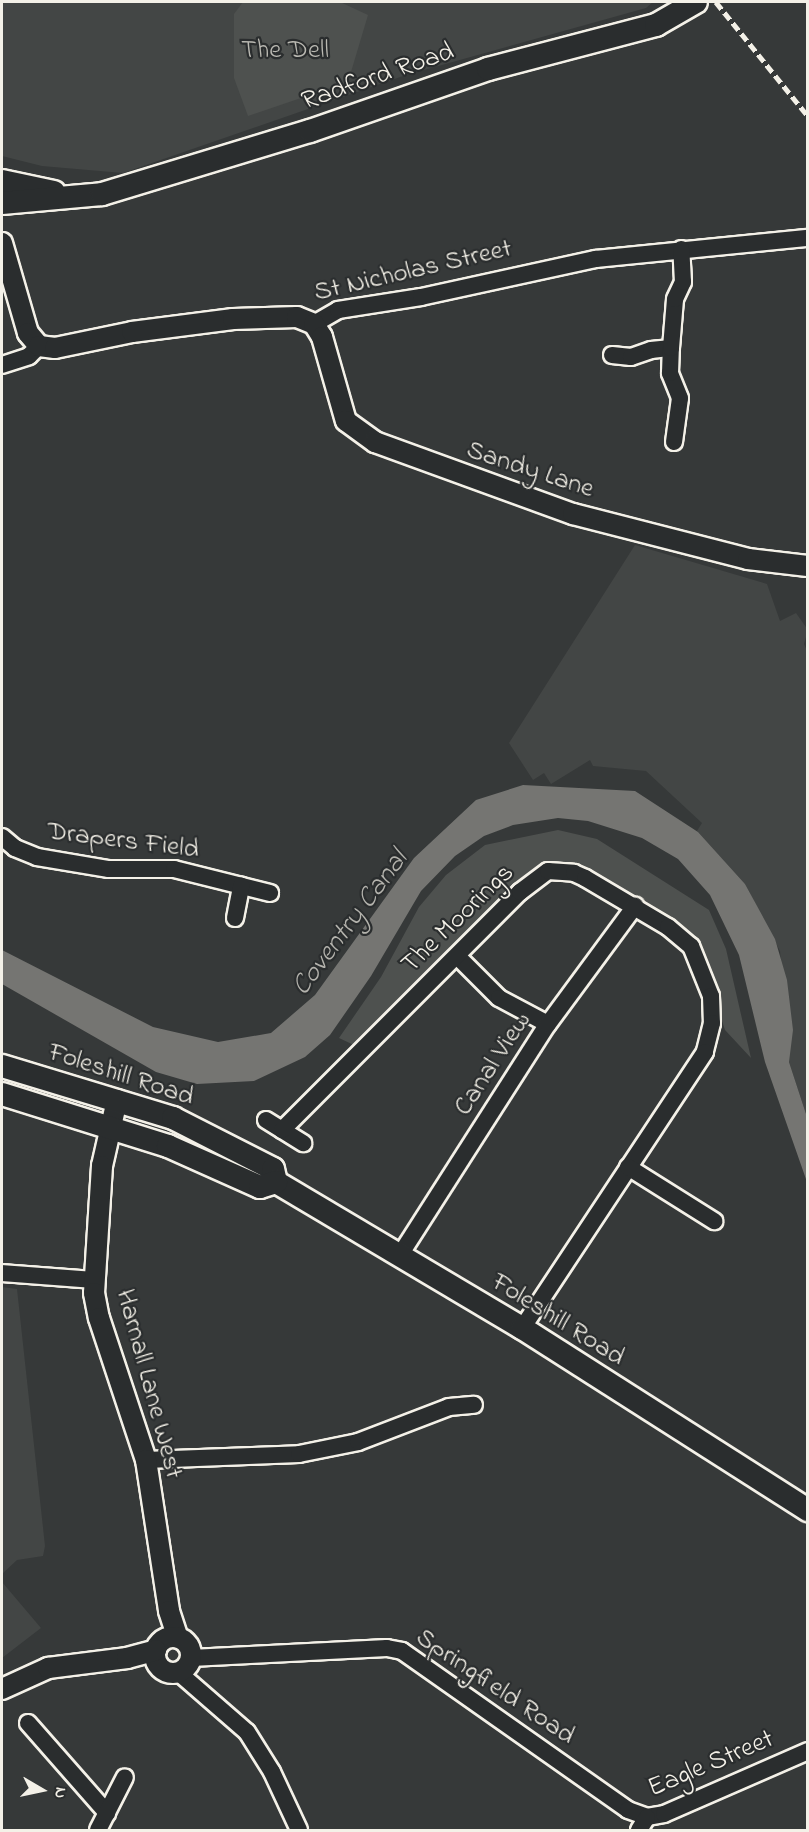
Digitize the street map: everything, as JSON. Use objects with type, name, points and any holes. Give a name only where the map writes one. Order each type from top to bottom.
[{"type":"main road","name":"Radford Road","points":[[2,203],[102,194],[234,154],[488,69],[656,25],[692,4]]},
{"type":"main road","name":"Radford Road","points":[[2,181],[73,195]]},
{"type":"main road","name":"Foleshill Road","points":[[2,1066],[173,1118],[273,1169],[276,1182],[522,1329],[807,1510]]},
{"type":"main road","name":"Foleshill Road","points":[[2,1094],[179,1150],[260,1187],[276,1182]]},
{"type":"street","name":"St Nicholas Street","points":[[2,365],[29,356],[39,346],[55,348],[132,332],[233,319],[297,317],[314,324],[338,310],[421,297],[596,259],[807,238]]},
{"type":"street","points":[[2,243],[28,333],[39,346]]},
{"type":"street","points":[[674,442],[680,398],[670,373],[675,299],[683,282],[681,249]]},
{"type":"street","name":"Sandy Lane","points":[[314,324],[322,337],[346,421],[375,442],[573,514],[745,559],[807,566]]},
{"type":"street","points":[[612,355],[631,357],[651,350],[671,348]]},
{"type":"street","name":"Drapers Field","points":[[2,837],[37,857],[109,869],[174,869],[270,893]]},
{"type":"street","name":"The Moorings","points":[[282,1130],[520,892],[548,871],[574,873],[635,906],[691,946],[711,996],[712,1023],[705,1052],[522,1329]]},
{"type":"street","points":[[235,918],[241,886]]},
{"type":"street","name":"Canal View","points":[[400,1255],[548,1024],[635,906]]},
{"type":"street","points":[[457,956],[499,998],[548,1024]]},
{"type":"street","name":"Harnall Lane West","points":[[117,1100],[102,1166],[93,1280],[99,1318],[146,1460],[169,1611],[164,1648]]},
{"type":"street","points":[[266,1120],[303,1143]]},
{"type":"street","points":[[628,1167],[714,1221]]},
{"type":"street","points":[[2,1273],[93,1280]]},
{"type":"street","points":[[146,1460],[299,1454],[358,1442],[449,1407],[474,1405]]},
{"type":"street","points":[[2,1689],[29,1675],[69,1663],[127,1658],[188,1644],[185,1665]]},
{"type":"street","points":[[164,1648],[165,1671],[185,1665]]},
{"type":"street","name":"Springfield Road","points":[[185,1665],[395,1648],[628,1810],[643,1824]]},
{"type":"street","points":[[185,1665],[247,1732],[272,1772],[299,1830]]},
{"type":"street","points":[[28,1723],[107,1813]]},
{"type":"street","name":"Eagle Street","points":[[643,1824],[807,1751]]},
{"type":"street","points":[[98,1830],[125,1777]]},
{"type":"shaded area","points":[[2,2],[653,2],[646,8],[406,75],[123,173],[42,166],[2,156]]},
{"type":"shaded area","points":[[635,545],[767,584],[780,621],[796,613],[808,630],[804,644],[808,653],[807,1117],[789,1062],[780,951],[745,884],[697,831],[702,823],[646,771],[593,766],[590,760],[551,784],[544,773],[533,780],[509,743]]},
{"type":"shaded area","name":"Coventry Canal","points":[[523,785],[635,791],[698,832],[745,884],[775,939],[787,980],[793,1030],[789,1062],[807,1117],[807,1182],[765,1062],[739,955],[710,895],[678,859],[642,838],[588,821],[558,818],[513,825],[484,836],[455,856],[421,891],[371,976],[330,1035],[305,1057],[254,1081],[197,1084],[156,1072],[2,984],[2,950],[153,1027],[218,1042],[271,1033],[315,995],[414,858],[476,800]]},
{"type":"shaded area","points":[[2,1287],[17,1289],[45,1546],[43,1556],[17,1560],[2,1574]]},
{"type":"shaded area","points":[[2,1582],[41,1628],[2,1658]]},
{"type":"green space","name":"The Dell","points":[[243,2],[340,2],[368,15],[348,82],[248,116],[234,78],[234,14]]},
{"type":"green space","points":[[558,830],[597,839],[709,910],[726,949],[751,1058],[725,1030],[697,946],[581,867],[548,866],[356,1046],[339,1038],[381,977],[419,907],[446,875],[485,845]]},
{"type":"railway","points":[[716,2],[808,116]]}]
